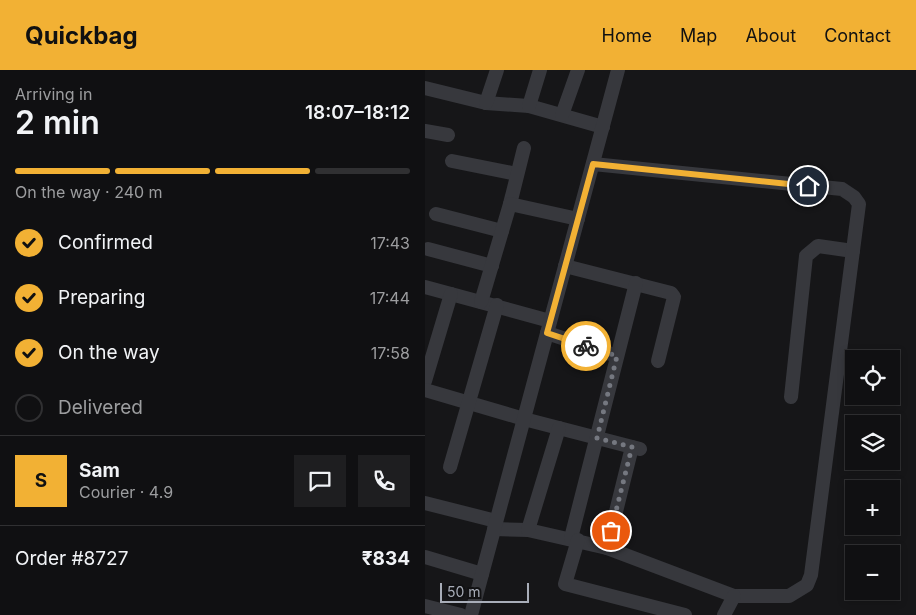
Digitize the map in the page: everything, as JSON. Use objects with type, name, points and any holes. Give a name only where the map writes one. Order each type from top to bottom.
[{"type":"street","points":[[485,103],[497,70]]},
{"type":"street","points":[[529,106],[540,70]]},
{"type":"street","points":[[563,115],[578,70]]},
{"type":"street","points":[[471,615],[618,70]]},
{"type":"street","points":[[425,88],[485,103],[529,106],[603,127]]},
{"type":"street","points":[[425,131],[448,135]]},
{"type":"street","points":[[481,302],[524,148]]},
{"type":"street","points":[[452,161],[517,174]]},
{"type":"street","points":[[425,502],[495,525],[575,539],[607,548],[734,596],[789,596],[807,585],[811,576],[859,204],[854,197],[843,189],[593,164]]},
{"type":"street","points":[[509,204],[578,219]]},
{"type":"street","points":[[436,214],[502,231]]},
{"type":"street","points":[[426,243],[492,266]]},
{"type":"street","points":[[791,397],[805,256],[818,246],[853,252]]},
{"type":"street","points":[[565,266],[666,290],[675,297],[658,361]]},
{"type":"street","points":[[637,283],[597,438],[565,584],[685,615]]},
{"type":"street","points":[[425,287],[497,305],[617,356]]},
{"type":"street","points":[[425,382],[451,294]]},
{"type":"street","points":[[450,466],[497,305]]},
{"type":"street","points":[[425,390],[524,419],[636,448],[607,548]]},
{"type":"street","points":[[528,530],[559,428]]},
{"type":"street","points":[[425,558],[482,574]]},
{"type":"street","points":[[724,615],[734,596]]},
{"type":"street","points":[[425,606],[461,615]]},
{"type":"way so far","points":[[586,346],[617,356],[597,438],[632,447],[611,531]]},
{"type":"route","points":[[586,346],[547,333],[593,164],[808,186]]}]
